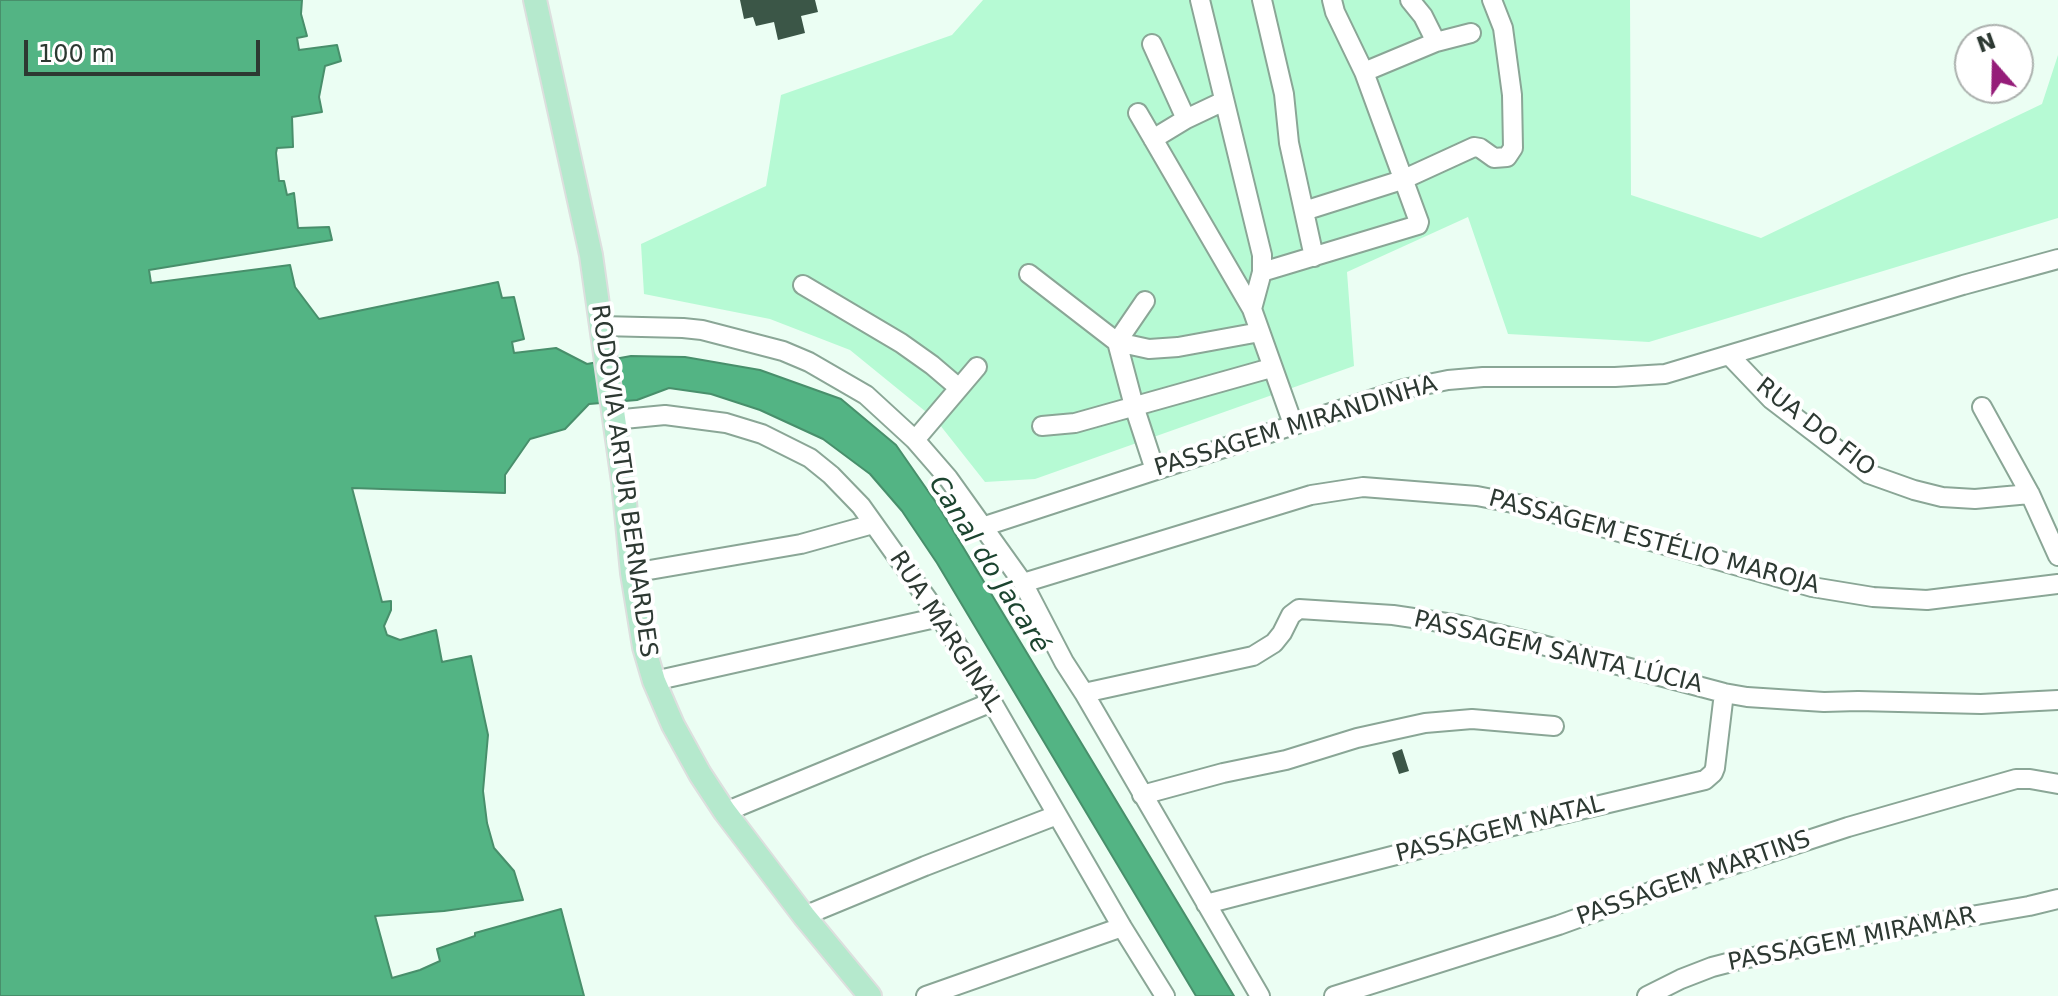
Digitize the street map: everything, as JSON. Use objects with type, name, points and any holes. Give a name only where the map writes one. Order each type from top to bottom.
[{"type":"main road","name":"RODOVIA ARTUR BERNARDES","points":[[535,0],[581,203],[623,482],[632,573],[644,647],[654,681],[673,725],[725,812],[870,996]]},
{"type":"street","points":[[1200,0],[1262,255],[1262,272],[1252,309]]},
{"type":"street","points":[[1262,0],[1284,94],[1289,143],[1314,257]]},
{"type":"street","points":[[1262,272],[1418,225],[1419,222],[1364,72],[1332,0]]},
{"type":"street","points":[[1410,0],[1423,16],[1436,42]]},
{"type":"street","points":[[1304,211],[1402,180],[1474,147],[1494,158],[1507,157],[1513,148],[1512,95],[1503,28],[1492,0]]},
{"type":"street","points":[[1364,72],[1436,42],[1471,33]]},
{"type":"street","points":[[1152,44],[1186,119]]},
{"type":"street","points":[[1153,139],[1224,101]]},
{"type":"street","points":[[1138,113],[1252,309],[1293,424]]},
{"type":"street","name":"PASSAGEM MIRANDINHA","points":[[982,527],[1404,389],[1483,377],[1665,374],[2058,259]]},
{"type":"street","points":[[1029,274],[1117,342],[1149,349],[1178,347],[1260,332]]},
{"type":"street","points":[[803,285],[901,343],[959,388]]},
{"type":"street","points":[[1145,301],[1117,342],[1155,470]]},
{"type":"street","points":[[602,333],[702,330],[783,351],[809,362],[866,395],[915,440],[948,478],[1023,583],[1064,662],[1260,996]]},
{"type":"street","name":"RUA DO FIO","points":[[1730,356],[1771,399],[1869,474],[1942,497],[1975,499],[2030,494]]},
{"type":"street","points":[[915,440],[977,367]]},
{"type":"street","points":[[1042,426],[1075,423],[1271,368]]},
{"type":"street","points":[[1982,407],[2030,494],[2058,556]]},
{"type":"street","name":"RUA MARGINAL","points":[[613,416],[665,415],[726,423],[762,434],[810,458],[861,506],[940,617],[1165,996]]},
{"type":"street","name":"PASSAGEM ESTÉLIO MAROJA","points":[[1023,583],[1311,495],[1363,487],[1477,496],[1528,506],[1812,587],[1873,597],[1927,600],[2058,584]]},
{"type":"street","points":[[632,573],[801,544],[873,524]]},
{"type":"street","name":"PASSAGEM SANTA LÚCIA","points":[[1084,693],[1253,656],[1274,643],[1291,615],[1299,609],[1381,614],[1460,625],[1747,697],[1824,702],[1981,704],[2058,700]]},
{"type":"street","points":[[654,681],[940,617]]},
{"type":"street","name":"PASSAGEM NATAL","points":[[1206,904],[1705,780],[1715,768],[1724,693]]},
{"type":"street","points":[[725,812],[992,702]]},
{"type":"street","points":[[1142,795],[1425,723],[1472,719],[1554,726]]},
{"type":"street","name":"PASSAGEM MARTINS","points":[[1334,996],[1559,925],[1848,827],[2016,779],[2058,784]]},
{"type":"street","points":[[804,916],[1057,815]]},
{"type":"street","name":"PASSAGEM MIRAMAR","points":[[1650,996],[1681,979],[1743,959],[2058,899]]},
{"type":"street","points":[[926,996],[1122,927]]},
{"type":"shaded area","points":[[0,0],[302,0],[301,14],[307,36],[297,38],[299,50],[337,45],[341,61],[325,66],[319,97],[322,112],[292,117],[293,147],[277,148],[276,153],[279,181],[284,181],[287,195],[294,193],[298,228],[329,227],[332,240],[149,270],[151,283],[290,265],[295,287],[319,319],[498,282],[502,298],[514,297],[524,339],[512,342],[514,353],[556,348],[587,364],[631,356],[685,357],[760,370],[841,399],[896,445],[937,504],[1234,996],[1196,996],[937,563],[902,511],[870,474],[823,439],[760,410],[711,394],[669,388],[637,400],[589,404],[565,429],[530,439],[505,475],[505,493],[352,488],[382,602],[391,601],[391,610],[384,626],[387,635],[400,640],[436,630],[442,662],[471,656],[488,735],[483,791],[487,823],[494,848],[514,871],[523,900],[444,911],[375,916],[392,978],[440,961],[437,949],[475,936],[475,933],[561,909],[584,996],[0,996]]},
{"type":"shaded area","points":[[983,0],[1630,0],[1631,195],[1761,238],[2042,104],[2058,55],[2058,218],[1649,342],[1508,334],[1468,217],[1347,272],[1354,366],[1035,479],[985,482],[936,420],[850,350],[770,319],[644,294],[641,244],[766,186],[781,95],[952,35]]},
{"type":"building","points":[[740,0],[815,0],[818,12],[801,16],[805,33],[778,40],[774,22],[756,26],[753,17],[744,19]]},
{"type":"building","points":[[1402,749],[1409,771],[1399,774],[1392,753]]},
{"type":"water label","name":"Canal do Jacaré","points":[[988,565]]}]
